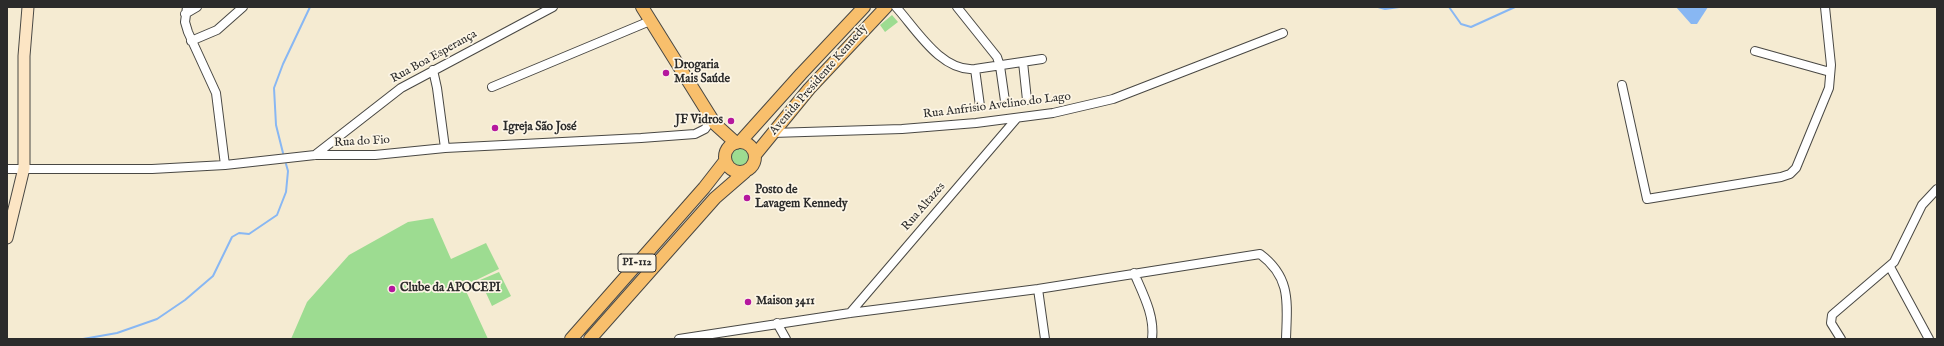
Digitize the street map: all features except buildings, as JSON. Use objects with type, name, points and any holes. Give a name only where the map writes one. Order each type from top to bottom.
[{"type":"main road","points":[[642,7],[714,122],[725,158],[731,170],[744,172]]},
{"type":"main road","name":"Avenida Presidente Kennedy","points":[[571,339],[704,188],[725,158],[728,148],[738,142],[864,7]]},
{"type":"main road","name":"Avenida Presidente Kennedy","points":[[590,339],[715,198],[744,172],[753,166],[755,156],[772,132],[846,48],[886,7]]},
{"type":"main road","points":[[714,122],[738,142],[750,146],[755,156]]},
{"type":"main road","points":[[594,312],[606,322]]},
{"type":"street","points":[[7,238],[24,168],[24,56],[28,7]]},
{"type":"street","points":[[197,7],[186,10],[185,22],[191,41],[216,93],[225,164]]},
{"type":"street","points":[[191,41],[217,30],[242,7]]},
{"type":"street","name":"Rua Boa Esperança","points":[[315,155],[395,92],[433,70],[553,7]]},
{"type":"street","points":[[896,7],[931,49],[960,68],[975,69],[1042,60]]},
{"type":"street","points":[[957,7],[994,53],[1000,66],[1005,101]]},
{"type":"street","points":[[1622,85],[1647,199],[1781,177],[1790,174],[1796,168],[1829,88],[1830,72],[1825,7]]},
{"type":"street","points":[[492,87],[650,21]]},
{"type":"street","name":"Rua Anfrisio Avelino do Lago","points":[[772,132],[902,129],[1053,113],[1113,100],[1283,33]]},
{"type":"street","points":[[1755,51],[1830,72]]},
{"type":"street","points":[[1023,62],[1027,100]]},
{"type":"street","points":[[975,69],[980,106]]},
{"type":"street","points":[[433,70],[437,88],[445,148]]},
{"type":"street","name":"Rua Altazes","points":[[850,313],[1017,118]]},
{"type":"street","name":"Rua do Fio","points":[[7,169],[152,169],[225,164],[315,155],[375,155],[445,148],[695,134],[714,122]]},
{"type":"street","points":[[1841,339],[1830,323],[1832,315],[1876,276],[1890,267],[1899,254],[1922,205],[1937,189]]},
{"type":"street","points":[[679,339],[777,323],[1038,289],[1260,254],[1272,264],[1283,280],[1285,286],[1286,339]]},
{"type":"street","points":[[1890,267],[1929,339]]},
{"type":"street","points":[[1134,273],[1151,318],[1153,329],[1152,339]]},
{"type":"street","points":[[1038,289],[1045,339]]},
{"type":"street","points":[[777,323],[786,339]]},
{"type":"green space","points":[[892,15],[898,22],[885,32],[880,25]]},
{"type":"green space","points":[[740,146],[748,149],[751,157],[748,165],[740,168],[732,165],[729,157],[732,149]]},
{"type":"green space","name":"Clube da APOCEPI","points":[[433,218],[451,259],[486,243],[499,269],[464,286],[460,278],[488,339],[291,339],[307,302],[349,255],[408,222]]},
{"type":"green space","points":[[499,272],[511,296],[492,306],[480,280]]},
{"type":"water","points":[[1676,7],[1708,7],[1697,24],[1691,24]]},
{"type":"waterway","points":[[283,153],[276,125],[274,88],[283,64],[310,7]]},
{"type":"waterway","points":[[1378,7],[1385,9],[1399,7]]},
{"type":"waterway","points":[[1449,7],[1461,24],[1471,27],[1515,7]]},
{"type":"waterway","points":[[83,339],[117,333],[157,319],[185,300],[213,276],[232,237],[239,233],[249,234],[277,215],[286,192],[288,171],[286,164]]},
{"type":"place","name":"Drogaria Mais Saúde","points":[[666,73]]},
{"type":"place","name":"JF Vidros","points":[[731,121]]},
{"type":"place","name":"Igreja São José","points":[[495,128]]},
{"type":"place","name":"Posto de Lavagem Kennedy","points":[[747,198]]},
{"type":"place","name":"Clube da APOCEPI","points":[[392,289]]},
{"type":"place","name":"Maison 3411","points":[[748,302]]}]
